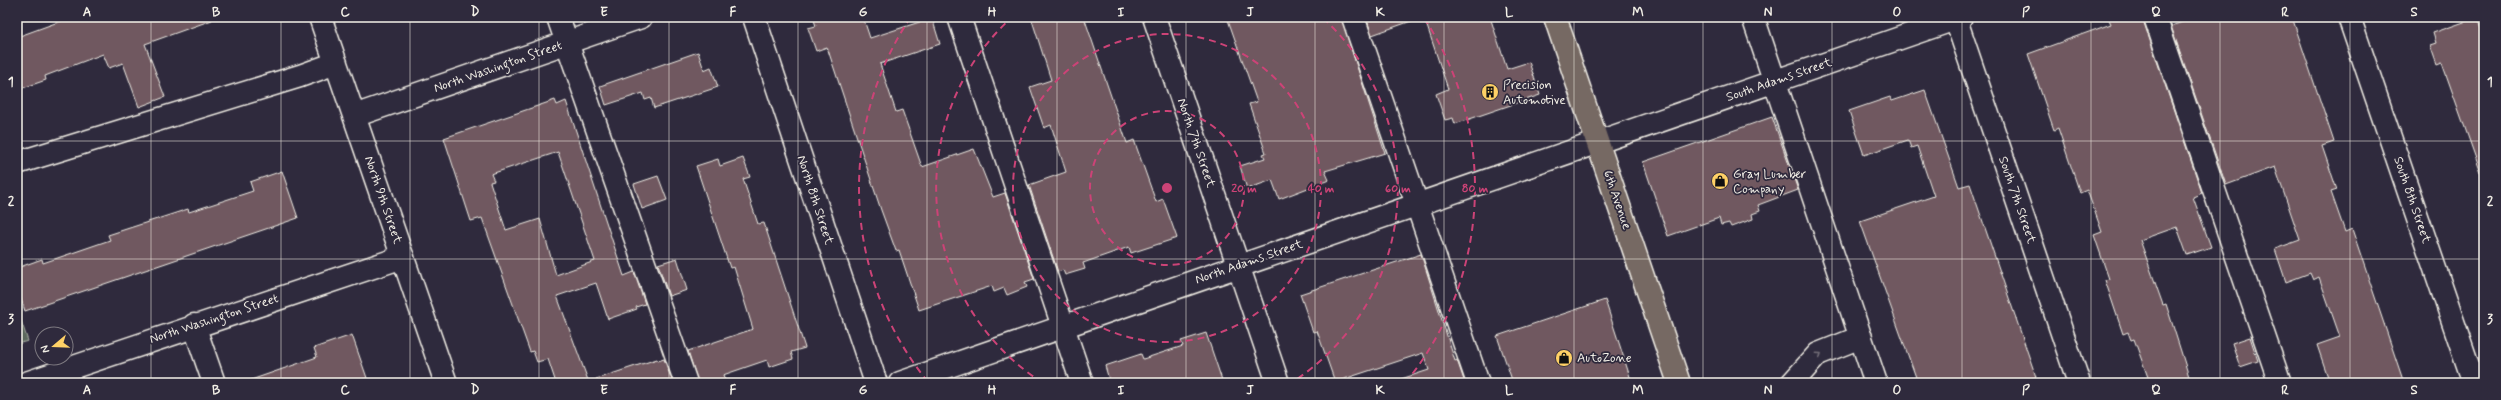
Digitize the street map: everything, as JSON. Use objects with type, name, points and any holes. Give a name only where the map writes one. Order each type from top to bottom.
[{"type":"main road","name":"6th Avenue","points":[[1555,17],[1679,383]]},
{"type":"street","name":"North 9th Street","points":[[320,17],[446,383]]},
{"type":"street","points":[[558,17],[686,383]]},
{"type":"street","name":"North Washington Street","points":[[354,116],[642,17]]},
{"type":"street","name":"North 8th Street","points":[[754,17],[876,383]]},
{"type":"street","points":[[959,17],[1082,383]]},
{"type":"street","name":"North 7th Street","points":[[1154,17],[1278,383]]},
{"type":"street","points":[[1353,17],[1478,383]]},
{"type":"street","points":[[1753,17],[1876,383]]},
{"type":"street","points":[[2155,17],[2280,383]]},
{"type":"street","name":"South 8th Street","points":[[2349,17],[2474,383]]},
{"type":"street","name":"South Adams Street","points":[[1598,142],[1957,18]]},
{"type":"street","name":"South 7th Street","points":[[1957,18],[2079,383]]},
{"type":"street","points":[[17,163],[292,79],[336,63]]},
{"type":"street","name":"North Adams Street","points":[[900,383],[1062,325],[1598,142]]},
{"type":"street","name":"North Washington Street","points":[[26,383],[402,257]]},
{"type":"street","points":[[194,326],[214,383]]},
{"type":"street","points":[[1792,383],[1818,354],[1861,337]]},
{"type":"green space","points":[[17,309],[28,341],[17,344]]},
{"type":"building","points":[[72,17],[211,17],[212,20],[145,44],[165,97],[139,107],[123,63],[109,68],[103,54],[45,76],[46,80],[17,90],[17,37]]},
{"type":"building","points":[[813,17],[863,17],[870,38],[932,18],[940,44],[880,64],[896,112],[902,110],[922,167],[974,149],[993,197],[1005,193],[1034,279],[1025,282],[1027,287],[1007,295],[1004,288],[994,292],[992,286],[919,310],[899,250],[896,251],[881,210],[827,47],[816,51],[808,28],[816,26]]},
{"type":"building","points":[[1031,17],[1084,17],[1127,143],[1134,140],[1156,202],[1163,199],[1177,238],[1131,253],[1129,247],[1083,263],[1085,269],[1065,275],[1063,270],[1058,272],[1029,185],[1066,172],[1051,125],[1044,128],[1030,87],[1051,80]]},
{"type":"building","points":[[1227,17],[1341,17],[1385,153],[1325,171],[1329,180],[1279,199],[1272,180],[1247,189],[1240,166],[1265,158],[1263,154],[1266,153],[1249,104],[1257,102]]},
{"type":"building","points":[[1366,17],[1413,17],[1414,20],[1372,35]]},
{"type":"building","points":[[1424,17],[1490,17],[1507,69],[1529,62],[1540,95],[1455,124],[1453,118],[1445,120],[1436,94],[1448,89]]},
{"type":"building","points":[[2108,17],[2142,17],[2202,193],[2193,197],[2211,247],[2187,255],[2177,227],[2140,240],[2163,305],[2166,304],[2191,383],[2159,383],[2157,377],[2149,380],[2134,339],[2131,340],[2128,332],[2123,334],[2105,280],[2109,279],[2094,235],[2102,232],[2087,190],[2080,193],[2058,128],[2054,130],[2028,54],[2111,24]]},
{"type":"building","points":[[2197,17],[2292,17],[2334,142],[2322,146],[2337,190],[2331,192],[2345,232],[2352,229],[2404,383],[2330,383],[2317,345],[2340,337],[2319,277],[2313,280],[2310,273],[2286,282],[2275,249],[2300,240],[2275,167],[2226,185],[2171,26]]},
{"type":"building","points":[[2478,17],[2484,34],[2484,173],[2481,173],[2442,63],[2437,65],[2430,45],[2436,43],[2433,33]]},
{"type":"building","points":[[698,52],[704,70],[711,67],[718,87],[654,108],[651,98],[645,100],[643,93],[606,105],[600,86]]},
{"type":"building","points":[[1925,90],[1959,187],[1970,184],[2036,377],[2019,383],[1918,383],[1860,221],[1934,196],[1917,146],[1911,148],[1908,140],[1864,155],[1849,111],[1890,97],[1892,101]]},
{"type":"building","points":[[555,100],[557,105],[566,101],[624,276],[634,272],[645,304],[636,307],[637,309],[608,319],[596,283],[557,296],[589,383],[556,383],[548,359],[537,362],[533,351],[530,352],[482,218],[471,221],[444,138]],"holes":[[[558,152],[595,261],[556,275],[540,219],[506,230],[490,182],[494,181],[491,174]]]},
{"type":"building","points":[[1772,117],[1798,190],[1758,205],[1760,211],[1752,214],[1753,219],[1731,227],[1729,223],[1721,225],[1719,218],[1668,236],[1643,162]]},
{"type":"building","points":[[743,158],[750,177],[743,179],[758,224],[764,223],[805,348],[791,352],[793,359],[769,367],[767,360],[723,375],[726,383],[698,383],[688,351],[753,329],[734,267],[730,268],[696,166],[718,159],[720,166]]},
{"type":"building","points":[[282,171],[298,218],[25,311],[17,287],[17,268],[42,259],[43,263],[110,240],[108,235],[188,209],[189,212],[253,191],[250,182]]},
{"type":"building","points":[[658,176],[667,200],[642,209],[634,184]]},
{"type":"building","points":[[1421,254],[1455,361],[1457,360],[1465,383],[1402,383],[1401,379],[1429,370],[1423,353],[1335,382],[1317,331],[1313,332],[1300,294]]},
{"type":"building","points":[[677,258],[687,290],[669,296],[658,264]]},
{"type":"building","name":"AutoZone","points":[[1605,300],[1632,383],[1513,383],[1497,336]]},
{"type":"building","points":[[1206,333],[1223,383],[1110,383],[1105,366],[1141,354],[1143,359],[1183,346],[1181,341]]},
{"type":"building","points":[[352,335],[367,378],[354,383],[252,383],[251,380],[317,357],[314,348]]},
{"type":"building","points":[[2250,337],[2258,361],[2240,367],[2232,343]]},
{"type":"building","points":[[657,359],[658,361],[664,359],[673,383],[597,383],[596,379]]},
{"type":"place","name":"Precision Automotive","points":[[1490,92]]},
{"type":"place","name":"Gray Lumber Company","points":[[1720,181]]},
{"type":"place","name":"AutoZone","points":[[1564,358]]}]
